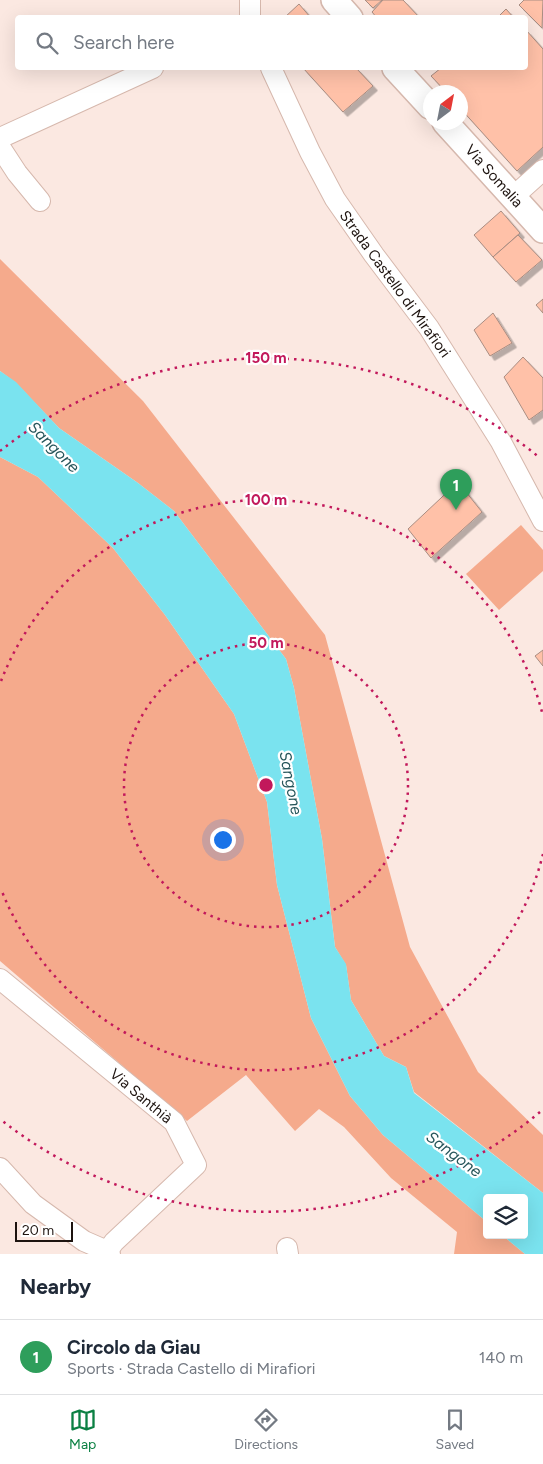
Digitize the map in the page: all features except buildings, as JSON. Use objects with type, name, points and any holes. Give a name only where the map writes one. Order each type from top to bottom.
[{"type":"street","points":[[250,0],[250,15]]},
{"type":"street","points":[[334,0],[347,15]]},
{"type":"street","points":[[0,138],[149,70]]},
{"type":"street","name":"Strada Castello di Mirafiori","points":[[272,70],[310,152],[335,199],[354,228],[430,328],[501,442],[543,521]]},
{"type":"street","points":[[397,70],[423,98]]},
{"type":"street","name":"Via Somalia","points":[[452,130],[543,230]]},
{"type":"street","points":[[0,146],[17,173],[40,201]]},
{"type":"street","points":[[513,197],[543,170]]},
{"type":"street","name":"Via Santhià","points":[[0,979],[174,1122],[196,1165],[114,1242],[107,1253]]},
{"type":"street","points":[[0,1168],[33,1204],[84,1241],[107,1253]]},
{"type":"shaded area","points":[[0,259],[143,401],[325,635],[410,947],[478,1072],[543,1135],[543,1193],[414,1092],[406,1067],[384,1056],[351,1000],[346,965],[335,947],[322,839],[294,688],[286,659],[174,511],[138,483],[59,428],[16,383],[0,371]]},
{"type":"shaded area","points":[[0,457],[38,477],[113,548],[165,615],[234,714],[267,802],[277,885],[311,1018],[350,1096],[383,1135],[483,1219],[483,1239],[507,1239],[525,1254],[454,1254],[457,1232],[391,1178],[344,1127],[319,1109],[295,1131],[246,1075],[187,1121],[0,961]]},
{"type":"shaded area","points":[[521,525],[543,550],[543,571],[499,610],[466,574]]},
{"type":"water","name":"Sangone","points":[[0,371],[16,382],[59,428],[138,483],[174,511],[286,659],[294,688],[322,839],[335,947],[346,964],[351,1000],[384,1056],[406,1067],[414,1093],[543,1193],[543,1254],[525,1254],[507,1239],[528,1239],[528,1194],[483,1194],[483,1219],[383,1135],[350,1096],[311,1018],[277,885],[267,802],[234,714],[165,615],[113,548],[38,477],[0,457]]},
{"type":"place","name":"Circolo da Giau","points":[[456,510]]}]
